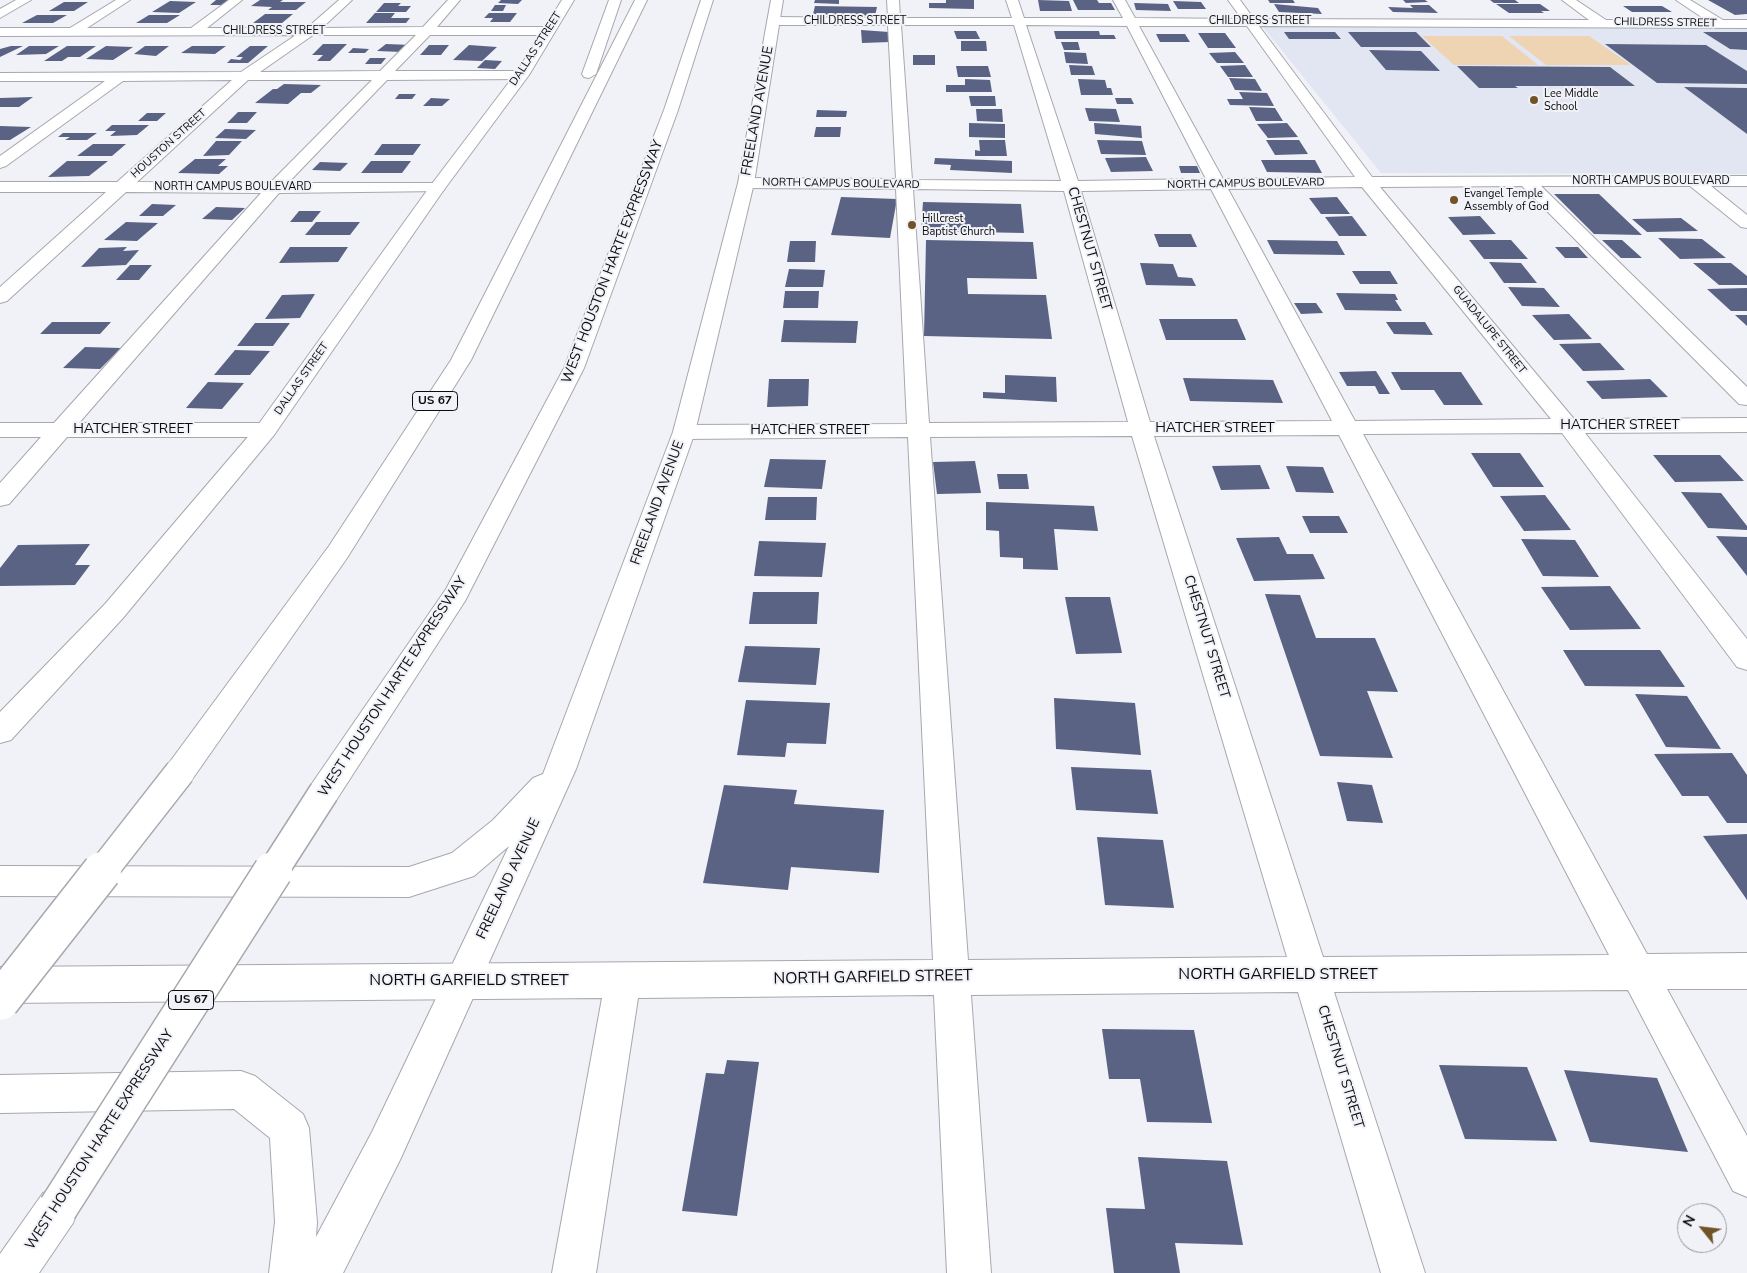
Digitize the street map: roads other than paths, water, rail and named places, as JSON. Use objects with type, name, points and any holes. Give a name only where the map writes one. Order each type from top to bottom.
[{"type":"main road","points":[[0,14],[24,0]]},
{"type":"main road","points":[[72,32],[124,0]]},
{"type":"main road","points":[[195,32],[236,0]]},
{"type":"main road","name":"HOUSTON STREET","points":[[0,297],[246,76],[311,31],[345,0]]},
{"type":"main road","points":[[0,498],[276,186],[427,31],[454,0]]},
{"type":"main road","name":"DALLAS STREET","points":[[0,731],[114,611],[266,430],[437,188],[522,75],[568,0]]},
{"type":"main road","points":[[550,180],[615,0]]},
{"type":"main road","name":"US 67","points":[[0,1001],[180,772],[338,552],[461,360],[641,0]]},
{"type":"main road","name":"WEST HOUSTON HARTE EXPRESSWAY","points":[[13,1273],[58,1208],[324,792],[456,594],[574,368],[671,110],[707,0]]},
{"type":"main road","name":"GUADALUPE STREET","points":[[1234,0],[1367,182],[1568,426],[1747,659]]},
{"type":"main road","points":[[1568,0],[1602,23]]},
{"type":"main road","points":[[1682,0],[1722,24]]},
{"type":"main road","name":"CHILDRESS STREET","points":[[775,11],[1125,11],[1250,21],[1747,24]]},
{"type":"main road","name":"FREELAND AVENUE","points":[[320,1273],[386,1146],[561,769],[684,432],[746,183],[775,11]]},
{"type":"main road","points":[[894,11],[969,1273]]},
{"type":"main road","name":"CHESTNUT STREET","points":[[1015,11],[1071,186],[1141,429],[1403,1273]]},
{"type":"main road","points":[[1125,11],[1747,1177]]},
{"type":"main road","points":[[1355,11],[1366,21]]},
{"type":"main road","points":[[1468,11],[1481,22]]},
{"type":"main road","points":[[671,110],[713,25]]},
{"type":"main road","name":"CHILDRESS STREET","points":[[0,32],[549,31]]},
{"type":"main road","points":[[0,77],[522,75]]},
{"type":"main road","points":[[0,162],[119,77]]},
{"type":"main road","points":[[1693,180],[1747,223]]},
{"type":"main road","points":[[1526,181],[1747,399]]},
{"type":"main road","name":"NORTH CAMPUS BOULEVARD","points":[[746,183],[1071,186],[1367,182],[1747,181]]},
{"type":"main road","name":"NORTH CAMPUS BOULEVARD","points":[[0,187],[276,186],[437,188]]},
{"type":"main road","name":"HATCHER STREET","points":[[684,432],[1747,425]]},
{"type":"main road","name":"HATCHER STREET","points":[[0,430],[266,430]]},
{"type":"main road","points":[[0,881],[409,882],[462,865],[504,830],[561,769]]},
{"type":"main road","name":"NORTH GARFIELD STREET","points":[[0,985],[1747,971]]},
{"type":"main road","points":[[574,1273],[623,980]]},
{"type":"main road","points":[[0,1094],[241,1090],[289,1128],[296,1222],[291,1273]]},
{"type":"place","name":"Lee Middle School","points":[[1534,100]]},
{"type":"place","name":"Evangel Temple Assembly of God","points":[[1454,200]]},
{"type":"place","name":"Hillcrest Baptist Church","points":[[912,225]]}]
